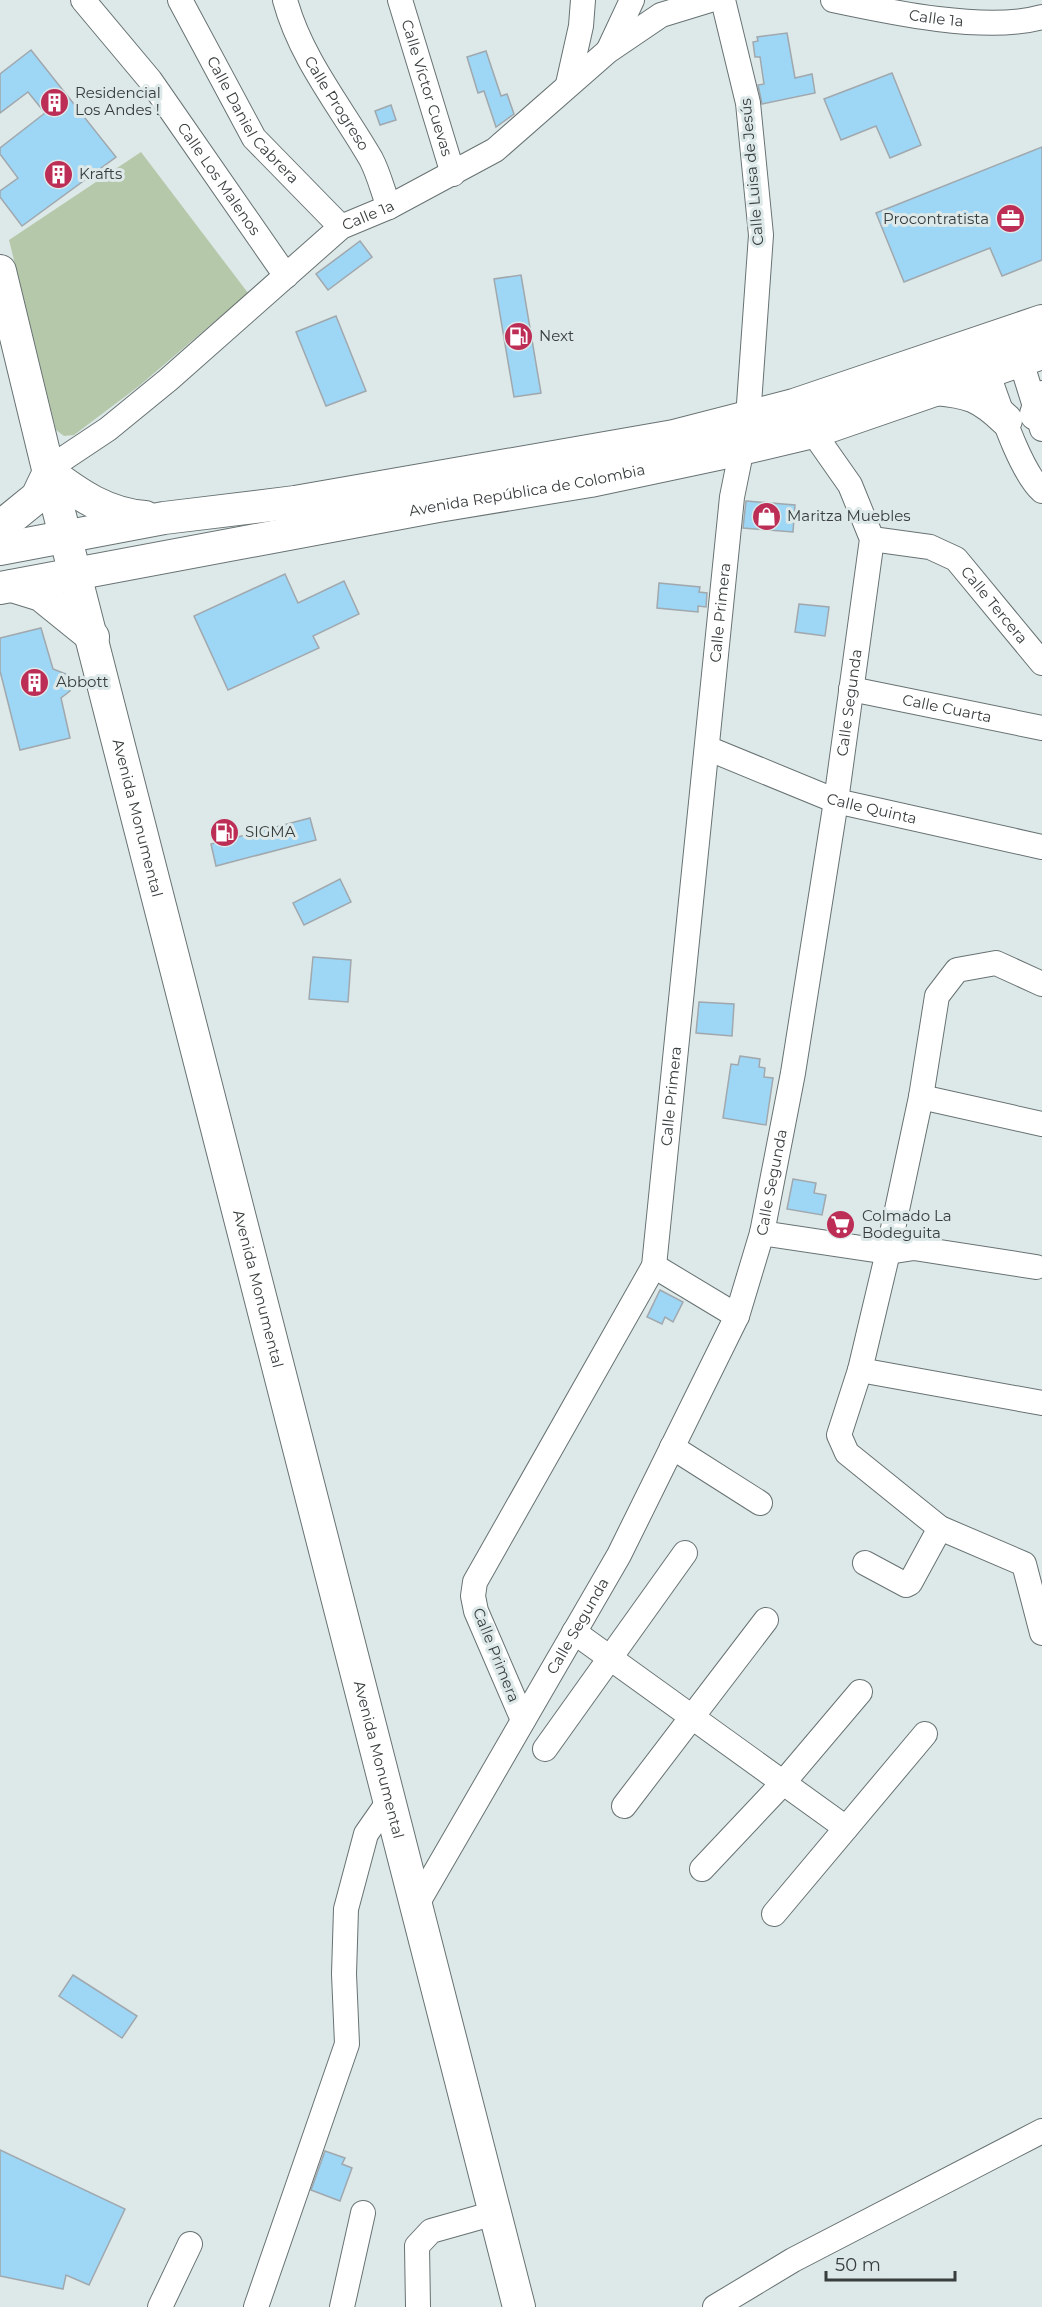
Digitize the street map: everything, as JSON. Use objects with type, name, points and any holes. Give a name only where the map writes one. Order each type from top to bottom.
[{"type":"main road","name":"Avenida Monumental","points":[[0,270],[49,471],[68,537],[519,2307]]},
{"type":"main road","name":"Avenida República de Colombia","points":[[6,587],[127,564],[580,468],[794,405],[976,341],[1042,321]]},
{"type":"main road","name":"Avenida República de Colombia","points":[[0,549],[164,518],[741,449],[813,432],[1031,356]]},
{"type":"main road","points":[[935,388],[974,395],[987,402],[1031,415]]},
{"type":"main road","points":[[0,527],[37,496],[49,471],[75,492],[101,506],[126,515],[164,518]]},
{"type":"main road","points":[[93,637],[97,608],[107,585],[127,564]]},
{"type":"main road","points":[[6,587],[41,595],[93,637]]},
{"type":"street","name":"Calle Los Malenos","points":[[83,0],[150,81],[286,276]]},
{"type":"street","name":"Calle Daniel Cabrera","points":[[180,0],[254,138],[341,228]]},
{"type":"street","name":"Calle Progreso","points":[[285,0],[292,26],[319,77],[372,162],[389,207]]},
{"type":"street","name":"Calle Víctor Cuevas","points":[[400,0],[453,174]]},
{"type":"street","points":[[568,84],[581,26],[583,0]]},
{"type":"street","points":[[608,51],[632,0]]},
{"type":"street","name":"Calle 1a","points":[[49,471],[108,429],[168,380],[341,228],[389,207],[495,150],[608,51],[661,15],[710,0]]},
{"type":"street","name":"Calle Luisa de Jesús","points":[[723,0],[748,103],[761,235],[748,418]]},
{"type":"street","name":"Calle 1a","points":[[833,0],[892,13],[953,20],[1026,22],[1042,18]]},
{"type":"street","points":[[1012,329],[1031,356],[1031,415],[1021,459],[1040,485]]},
{"type":"street","points":[[976,341],[987,371],[1031,415]]},
{"type":"street","points":[[794,405],[850,485],[873,539]]},
{"type":"street","name":"Calle Primera","points":[[523,1720],[476,1611],[473,1596],[474,1582],[654,1266],[732,497],[748,418]]},
{"type":"street","name":"Calle Tercera","points":[[873,539],[930,547],[956,559],[1042,663]]},
{"type":"street","name":"Calle Segunda","points":[[417,1904],[619,1555],[737,1316],[762,1233],[793,1073],[836,801],[873,539]]},
{"type":"street","name":"Calle Cuarta","points":[[851,689],[1042,728]]},
{"type":"street","name":"Calle Quinta","points":[[707,748],[836,801],[1042,847]]},
{"type":"street","points":[[1042,984],[996,963],[957,970],[938,996],[921,1097],[888,1252],[860,1370],[839,1435],[847,1453],[940,1528],[1024,1564],[1042,1633]]},
{"type":"street","points":[[921,1097],[1042,1124]]},
{"type":"street","points":[[762,1233],[888,1252],[914,1248],[1036,1267]]},
{"type":"street","points":[[654,1266],[737,1316]]},
{"type":"street","points":[[860,1370],[1042,1403]]},
{"type":"street","points":[[672,1447],[760,1503]]},
{"type":"street","points":[[865,1563],[906,1585],[910,1583],[940,1528]]},
{"type":"street","points":[[545,1749],[612,1658],[685,1552]]},
{"type":"street","points":[[624,1806],[766,1620]]},
{"type":"street","points":[[574,1632],[846,1828]]},
{"type":"street","points":[[702,1869],[783,1783],[860,1692]]},
{"type":"street","points":[[774,1914],[924,1734]]},
{"type":"street","points":[[256,2307],[347,2044],[344,1974],[346,1909],[366,1834],[389,1801]]},
{"type":"street","points":[[715,2307],[793,2260],[1042,2131]]},
{"type":"street","points":[[342,2307],[363,2213]]},
{"type":"street","points":[[418,2307],[417,2246],[431,2231],[495,2213]]},
{"type":"street","points":[[160,2307],[190,2244]]},
{"type":"green space","points":[[141,152],[248,293],[139,386],[74,435],[64,436],[56,430],[9,240]]},
{"type":"building","points":[[787,33],[795,78],[812,74],[815,93],[762,104],[758,85],[764,84],[760,57],[755,57],[753,42],[758,41],[757,37]]},
{"type":"building","points":[[31,50],[116,157],[22,226],[0,197],[0,191],[18,178],[0,154],[0,148],[45,113],[28,92],[0,113],[0,74]]},
{"type":"building","points":[[486,51],[501,96],[507,94],[514,114],[496,127],[484,91],[478,93],[467,57]]},
{"type":"building","points":[[892,73],[921,145],[890,158],[876,126],[841,140],[824,99]]},
{"type":"building","points":[[391,105],[396,120],[380,125],[375,111]]},
{"type":"building","points":[[1042,147],[1042,260],[1002,276],[990,248],[904,282],[876,213]]},
{"type":"building","points":[[360,241],[372,257],[328,290],[316,274]]},
{"type":"building","name":"Next","points":[[521,275],[541,393],[514,397],[494,279]]},
{"type":"building","points":[[336,316],[366,391],[326,406],[296,332]]},
{"type":"building","name":"Maritza Muebles","points":[[746,501],[795,505],[793,532],[743,528]]},
{"type":"building","points":[[285,574],[298,603],[344,581],[359,614],[313,636],[319,648],[228,690],[194,616]]},
{"type":"building","points":[[659,583],[700,587],[699,592],[707,593],[706,607],[698,606],[698,612],[657,608]]},
{"type":"building","points":[[799,604],[829,607],[825,636],[795,632]]},
{"type":"building","name":"Abbott","points":[[41,628],[53,669],[66,674],[70,691],[61,698],[70,738],[20,750],[0,671],[0,638]]},
{"type":"building","points":[[310,818],[316,840],[216,866],[211,844]]},
{"type":"building","points":[[340,879],[351,902],[304,925],[293,903]]},
{"type":"building","points":[[313,957],[351,960],[348,1002],[309,999]]},
{"type":"building","points":[[699,1002],[734,1004],[732,1036],[696,1033]]},
{"type":"building","points":[[740,1056],[760,1059],[759,1067],[765,1068],[764,1077],[773,1078],[766,1125],[723,1118],[731,1064],[738,1065]]},
{"type":"building","points":[[793,1179],[816,1183],[814,1193],[826,1195],[822,1215],[787,1209]]},
{"type":"building","name":"Colmado La Bodeguita","points":[[834,1215],[851,1218],[848,1232],[832,1229]]},
{"type":"building","points":[[660,1290],[683,1302],[673,1322],[665,1317],[662,1324],[647,1317]]},
{"type":"building","points":[[73,1975],[137,2016],[122,2038],[59,1996]]},
{"type":"building","points":[[0,2150],[125,2209],[89,2285],[66,2275],[63,2289],[0,2276]]},
{"type":"building","points":[[325,2151],[345,2158],[342,2164],[352,2168],[340,2201],[311,2190]]},
{"type":"place","name":"Residencial Los Andes !","points":[[54,102]]},
{"type":"place","name":"Krafts","points":[[58,174]]},
{"type":"place","name":"Procontratista","points":[[1010,219]]},
{"type":"place","name":"Next","points":[[518,336]]},
{"type":"place","name":"Maritza Muebles","points":[[766,516]]},
{"type":"place","name":"Abbott","points":[[35,682]]},
{"type":"place","name":"SIGMA","points":[[224,832]]},
{"type":"place","name":"Colmado La Bodeguita","points":[[841,1225]]}]
